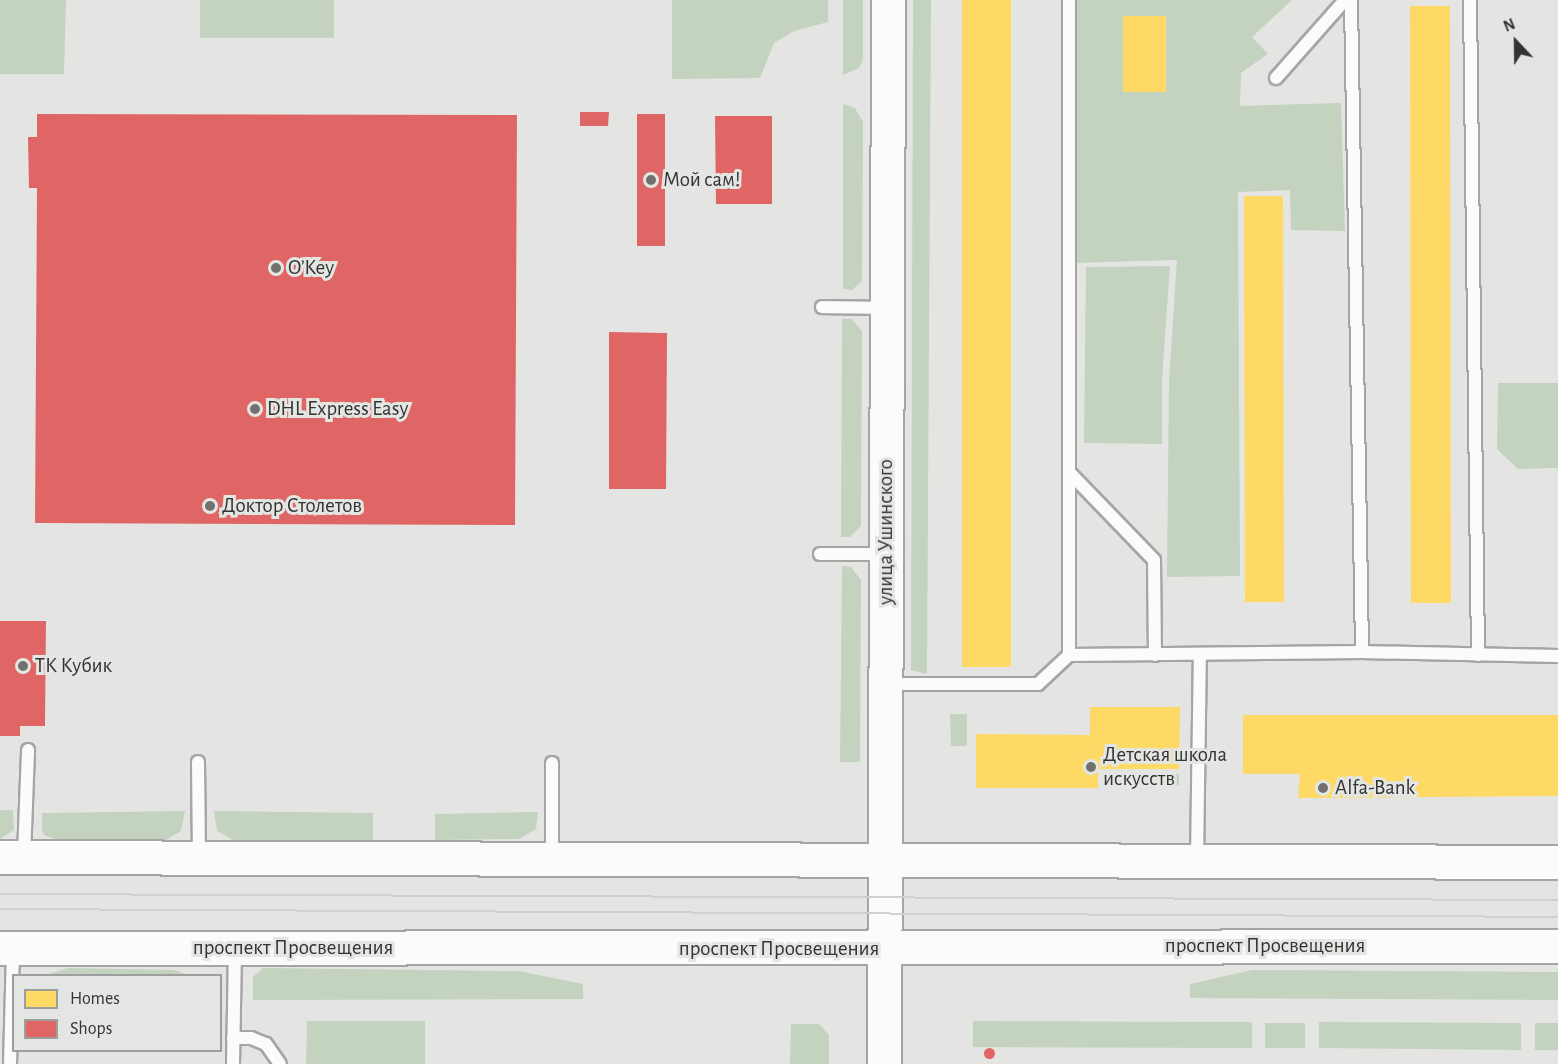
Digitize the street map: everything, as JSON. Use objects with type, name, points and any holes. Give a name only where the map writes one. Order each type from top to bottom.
[{"type":"main road","name":"улица Ушинского","points":[[884,1064],[888,0]]},
{"type":"main road","points":[[12,857],[1558,862]]},
{"type":"main road","name":"проспект Просвещения","points":[[6,948],[884,950],[1558,946]]},
{"type":"lane","points":[[1069,0],[1069,655]]},
{"type":"lane","points":[[1276,78],[1345,0]]},
{"type":"lane","points":[[1351,0],[1362,652]]},
{"type":"lane","points":[[1470,0],[1478,655]]},
{"type":"lane","points":[[822,307],[887,308]]},
{"type":"lane","points":[[1069,472],[1154,560],[1155,655]]},
{"type":"lane","points":[[820,554],[886,554]]},
{"type":"lane","points":[[885,684],[1038,684],[1069,655],[1362,652],[1558,656]]},
{"type":"lane","points":[[1197,861],[1200,655]]},
{"type":"lane","points":[[12,857],[28,750]]},
{"type":"lane","points":[[198,762],[199,858]]},
{"type":"lane","points":[[552,763],[552,859]]},
{"type":"lane","points":[[6,948],[10,1064]]},
{"type":"lane","points":[[234,1064],[235,948]]},
{"type":"lane","points":[[0,1048],[10,1037]]},
{"type":"lane","points":[[233,1038],[251,1038],[266,1044],[280,1064]]},
{"type":"green space","points":[[0,0],[66,0],[64,74],[0,74]]},
{"type":"green space","points":[[200,0],[334,0],[334,38],[200,38]]},
{"type":"green space","points":[[672,0],[828,0],[828,22],[794,31],[774,43],[760,78],[672,79]]},
{"type":"green space","points":[[843,0],[863,0],[863,60],[859,68],[843,75]]},
{"type":"green space","points":[[913,0],[931,0],[927,674],[911,670]]},
{"type":"green space","points":[[1074,0],[1292,0],[1252,37],[1268,54],[1241,73],[1240,106],[1341,103],[1345,231],[1291,230],[1290,190],[1238,192],[1240,576],[1167,577],[1169,380],[1177,260],[1074,263]]},
{"type":"green space","points":[[843,104],[855,108],[863,122],[862,281],[852,290],[843,289]]},
{"type":"green space","points":[[1170,266],[1162,380],[1162,444],[1084,443],[1086,267]]},
{"type":"green space","points":[[842,319],[852,319],[862,331],[861,526],[850,537],[841,537]]},
{"type":"green space","points":[[1498,383],[1558,383],[1558,468],[1518,469],[1497,449]]},
{"type":"green space","points":[[842,566],[851,567],[861,580],[860,762],[840,762]]},
{"type":"green space","points":[[950,714],[967,714],[967,746],[951,746]]},
{"type":"green space","points":[[1119,774],[1179,774],[1179,785],[1119,786]]},
{"type":"green space","points":[[0,810],[13,810],[14,830],[0,839]]},
{"type":"green space","points":[[185,811],[181,831],[166,840],[54,839],[44,835],[42,829],[42,813]]},
{"type":"green space","points":[[214,811],[373,813],[373,840],[233,840],[217,831]]},
{"type":"green space","points":[[538,812],[536,829],[519,839],[435,840],[435,814]]},
{"type":"green space","points":[[68,968],[173,970],[185,974],[49,974]]},
{"type":"green space","points":[[263,968],[519,971],[583,984],[583,999],[253,1000],[253,977]]},
{"type":"green space","points":[[1252,970],[1558,972],[1558,1000],[1190,998],[1190,984]]},
{"type":"green space","points":[[307,1021],[425,1021],[425,1064],[306,1064]]},
{"type":"green space","points":[[973,1021],[1252,1022],[1252,1048],[973,1047]]},
{"type":"green space","points":[[1319,1022],[1521,1023],[1521,1050],[1319,1048]]},
{"type":"green space","points":[[1265,1023],[1305,1023],[1305,1048],[1265,1048]]},
{"type":"green space","points":[[1535,1023],[1558,1023],[1558,1050],[1535,1050]]},
{"type":"green space","points":[[791,1024],[819,1024],[829,1035],[829,1064],[790,1064]]},
{"type":"building: Homes","points":[[962,0],[1011,0],[1011,667],[962,667]]},
{"type":"building: Homes","points":[[1410,6],[1450,6],[1451,603],[1411,603]]},
{"type":"building: Homes","points":[[1123,16],[1166,16],[1166,92],[1123,92]]},
{"type":"building: Homes","points":[[1244,196],[1283,196],[1284,602],[1245,602]]},
{"type":"building: Homes","points":[[1090,707],[1180,707],[1179,769],[1098,769],[1098,788],[976,788],[976,734],[1090,735]]},
{"type":"building: Homes","points":[[1243,715],[1558,715],[1558,796],[1298,798],[1300,774],[1243,774]]},
{"type":"building: Shops","points":[[580,112],[609,112],[608,126],[580,126]]},
{"type":"building: Shops","name":"O’Key","points":[[37,114],[517,115],[515,525],[35,523],[37,188],[29,188],[28,137],[37,137]]},
{"type":"building: Shops","name":"Мой сам!","points":[[637,114],[665,114],[665,246],[637,246]]},
{"type":"building: Shops","points":[[715,116],[772,116],[772,204],[716,204]]},
{"type":"building: Shops","points":[[609,332],[667,333],[666,489],[609,489]]},
{"type":"building: Shops","name":"ТК Кубик","points":[[0,621],[46,621],[45,726],[20,726],[20,736],[0,736]]},
{"type":"building: Shops","points":[[989,1047],[995,1053],[989,1059],[983,1053]]},
{"type":"tram line","points":[[0,894],[1558,900]]},
{"type":"tram line","points":[[0,909],[1558,917]]},
{"type":"place","name":"Мой сам!","points":[[651,180]]},
{"type":"place","name":"O’Key","points":[[276,268]]},
{"type":"place","name":"DHL Express Easy","points":[[255,409]]},
{"type":"place","name":"Доктор Столетов","points":[[210,506]]},
{"type":"place","name":"ТК Кубик","points":[[23,666]]},
{"type":"place","name":"Детская школа искусств","points":[[1091,767]]},
{"type":"place","name":"Alfa-Bank","points":[[1323,788]]}]
